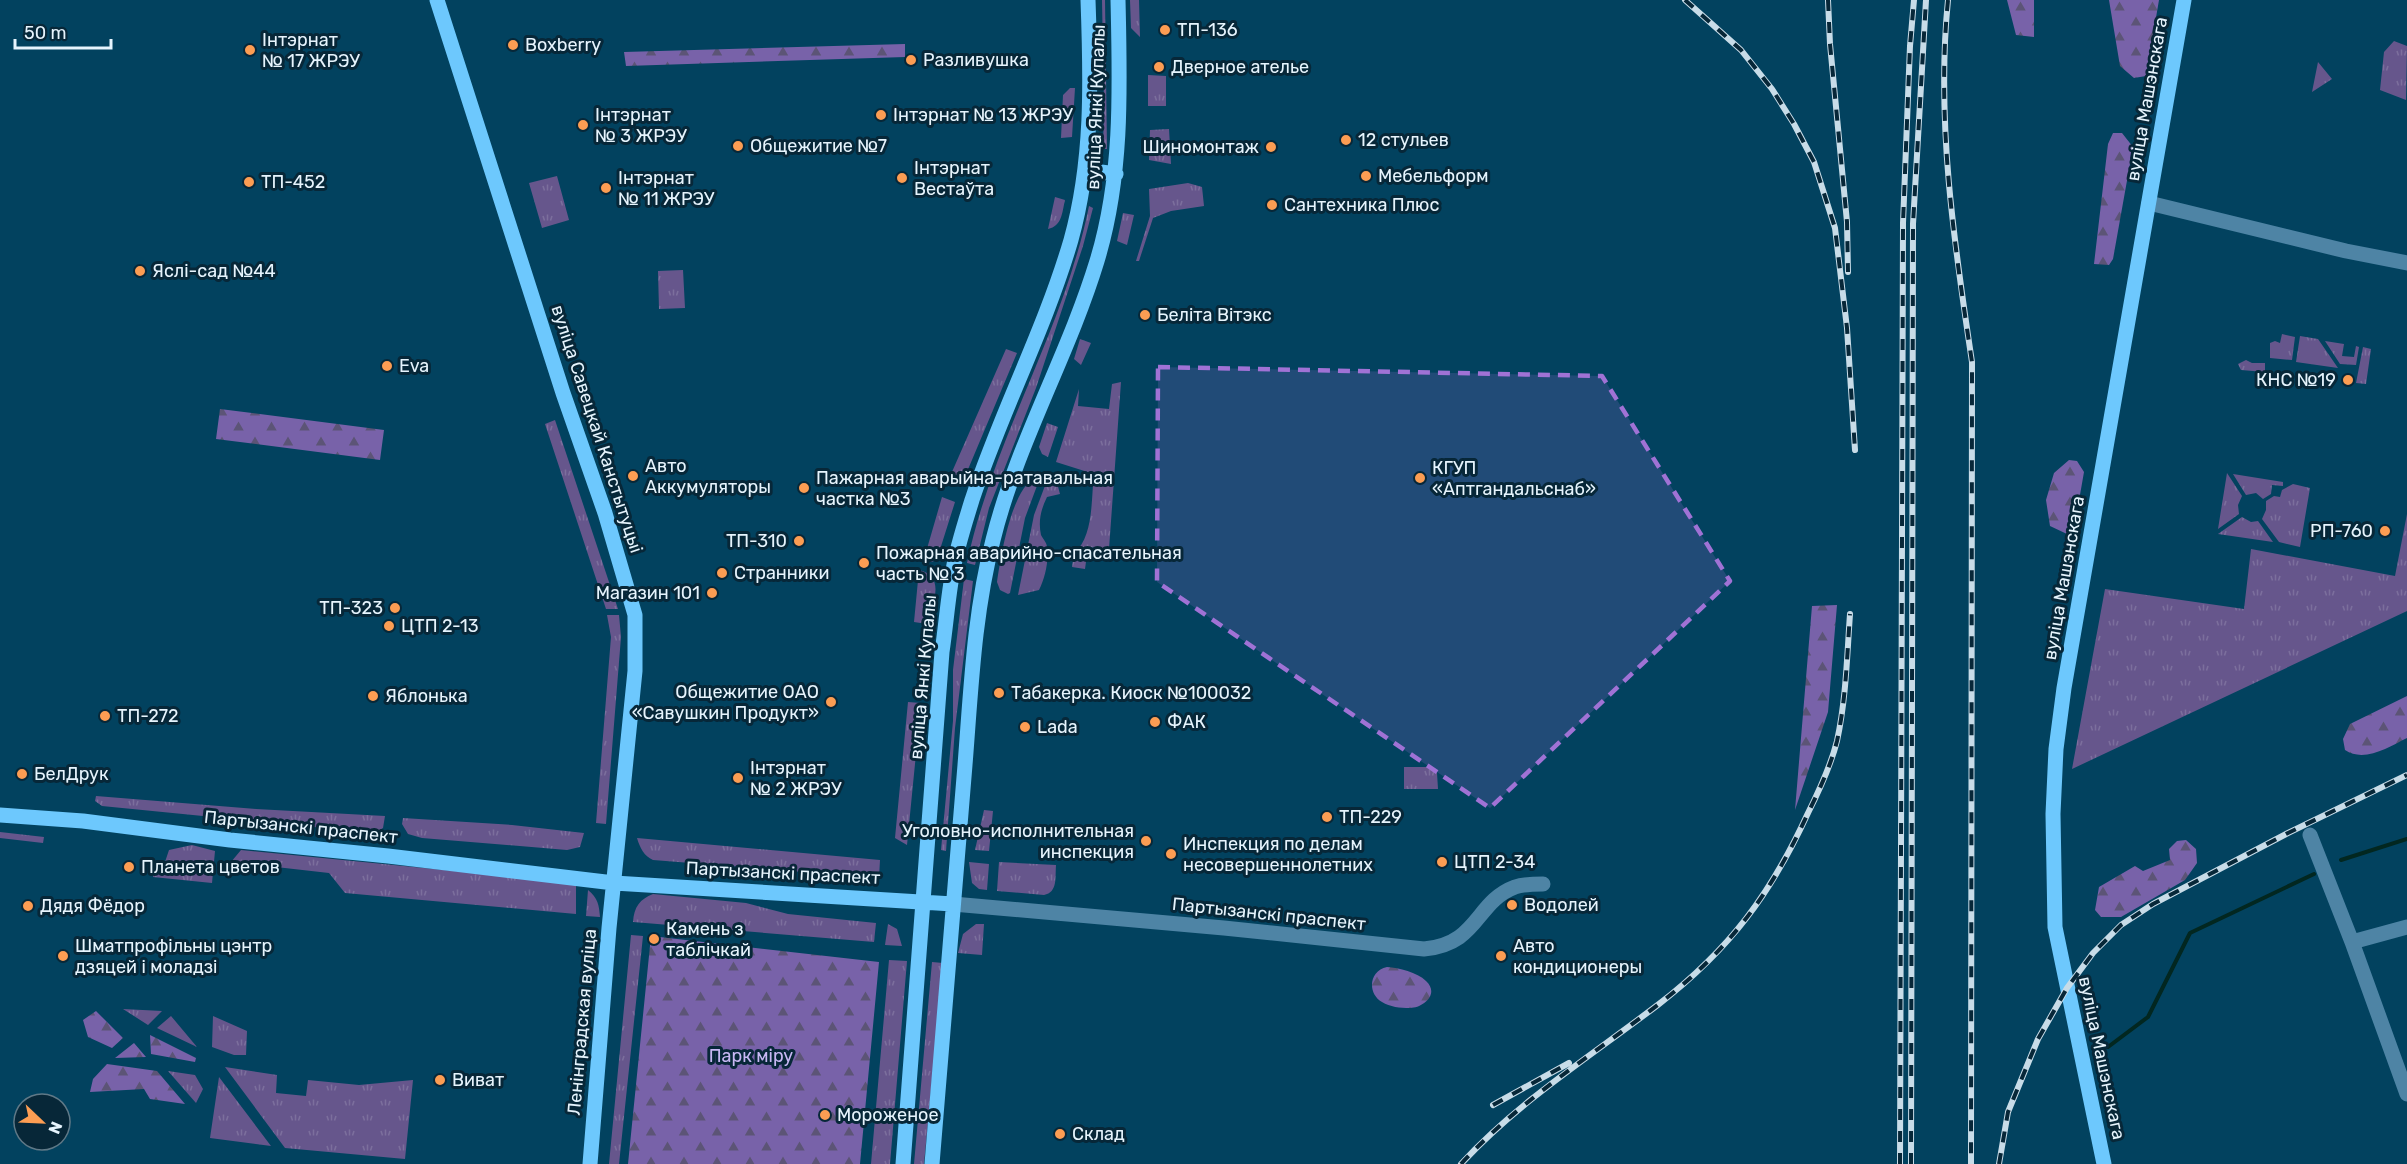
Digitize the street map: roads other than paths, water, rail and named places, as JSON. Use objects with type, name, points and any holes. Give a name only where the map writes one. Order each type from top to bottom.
[{"type":"main road","name":"вуліца Савецкай Канстытуцыі","points":[[437,0],[563,393],[605,513],[635,615],[634,671],[614,883]]},
{"type":"main road","name":"вуліца Янкі Купалы","points":[[903,1164],[942,652],[953,569],[973,497],[1049,306],[1071,240],[1086,170],[1090,68],[1088,0]]},
{"type":"main road","name":"вуліца Янкі Купалы","points":[[932,1164],[981,600],[992,540],[1020,457],[1097,261],[1111,206],[1116,174],[1118,0]]},
{"type":"main road","name":"вуліца Машэнскага","points":[[2104,1164],[2055,927],[2053,876],[2055,771],[2064,688],[2184,0]]},
{"type":"main road","points":[[1086,170],[1116,174]]},
{"type":"main road","name":"Партызанскі праспект","points":[[0,814],[83,821],[230,840],[614,883],[953,904]]},
{"type":"main road","name":"Ленінградская вуліца","points":[[590,1164],[614,883]]},
{"type":"street","points":[[2150,203],[2346,251],[2407,263]]},
{"type":"street","points":[[2310,835],[2352,942],[2407,1094]]},
{"type":"street","name":"Партызанскі праспект","points":[[953,904],[1224,928],[1424,949],[1449,944],[1461,937],[1505,892],[1526,884],[1543,884]]},
{"type":"street","points":[[2352,942],[2407,927]]},
{"type":"waterway","points":[[2341,860],[2407,839]]},
{"type":"waterway","points":[[2108,1047],[2148,1017],[2190,933],[2314,874]]},
{"type":"railway","points":[[1685,0],[1741,50],[1772,89],[1814,162],[1835,228],[1847,328],[1855,450]]},
{"type":"railway","points":[[1828,0],[1847,222],[1848,272]]},
{"type":"railway","points":[[1900,1164],[1903,223],[1914,0]]},
{"type":"railway","points":[[1911,1164],[1913,224],[1926,0]]},
{"type":"railway","points":[[1948,0],[1944,90],[1946,136],[1953,227],[1972,362],[1971,1164]]},
{"type":"railway","points":[[1461,1164],[1483,1141],[1531,1099],[1684,983],[1728,941],[1763,895],[1794,842],[1828,769],[1837,741],[1844,694],[1850,614]]},
{"type":"railway","points":[[1999,1164],[2008,1112],[2038,1039],[2067,988],[2093,953],[2121,925],[2153,904],[2288,833],[2407,775]]},
{"type":"railway","points":[[1493,1105],[1569,1063]]},
{"type":"place","name":"ТП-136","points":[[1165,30]]},
{"type":"place","name":"Boxberry","points":[[513,45]]},
{"type":"place","name":"Інтэрнат № 17 ЖРЭУ","points":[[250,50]]},
{"type":"place","name":"Разливушка","points":[[911,60]]},
{"type":"place","name":"Дверное ателье","points":[[1159,67]]},
{"type":"place","name":"Інтэрнат № 13 ЖРЭУ","points":[[881,115]]},
{"type":"place","name":"Інтэрнат № 3 ЖРЭУ","points":[[583,125]]},
{"type":"place","name":"12 стульев","points":[[1346,140]]},
{"type":"place","name":"Общежитие №7","points":[[738,146]]},
{"type":"place","name":"Шиномонтаж","points":[[1271,147]]},
{"type":"place","name":"Мебельформ","points":[[1366,176]]},
{"type":"place","name":"Інтэрнат Вестаўта","points":[[902,178]]},
{"type":"place","name":"ТП-452","points":[[249,182]]},
{"type":"place","name":"Інтэрнат № 11 ЖРЭУ","points":[[606,188]]},
{"type":"place","name":"Сантехника Плюс","points":[[1272,205]]},
{"type":"place","name":"Яслі-сад №44","points":[[140,271]]},
{"type":"place","name":"Беліта Вітэкс","points":[[1145,315]]},
{"type":"place","name":"Eva","points":[[387,366]]},
{"type":"place","name":"КНС №19","points":[[2348,380]]},
{"type":"place","name":"Авто Аккумуляторы","points":[[633,476]]},
{"type":"place","name":"КГУП «Аптгандальснаб»","points":[[1420,478]]},
{"type":"place","name":"Пажарная аварыйна-ратавальная частка №3","points":[[804,488]]},
{"type":"place","name":"РП-760","points":[[2385,531]]},
{"type":"place","name":"ТП-310","points":[[799,541]]},
{"type":"place","name":"Пожарная аварийно-спасательная часть № 3","points":[[864,563]]},
{"type":"place","name":"Странники","points":[[722,573]]},
{"type":"place","name":"Магазин 101","points":[[712,593]]},
{"type":"place","name":"ТП-323","points":[[395,608]]},
{"type":"place","name":"ЦТП 2-13","points":[[389,626]]},
{"type":"place","name":"Табакерка. Киоск №100032","points":[[999,693]]},
{"type":"place","name":"Яблонька","points":[[373,696]]},
{"type":"place","name":"Общежитие ОАО «Савушкин Продукт»","points":[[831,702]]},
{"type":"place","name":"ТП-272","points":[[105,716]]},
{"type":"place","name":"ФАК","points":[[1155,722]]},
{"type":"place","name":"Lada","points":[[1025,727]]},
{"type":"place","name":"БелДрук","points":[[22,774]]},
{"type":"place","name":"Інтэрнат № 2 ЖРЭУ","points":[[738,778]]},
{"type":"place","name":"ТП-229","points":[[1327,817]]},
{"type":"place","name":"Уголовно-исполнительная инспекция","points":[[1146,841]]},
{"type":"place","name":"Инспекция по делам несовершеннолетних","points":[[1171,854]]},
{"type":"place","name":"ЦТП 2-34","points":[[1442,862]]},
{"type":"place","name":"Планета цветов","points":[[129,867]]},
{"type":"place","name":"Водолей","points":[[1512,905]]},
{"type":"place","name":"Дядя Фёдор","points":[[28,906]]},
{"type":"place","name":"Камень з таблічкай","points":[[654,939]]},
{"type":"place","name":"Шматпрофільны цэнтр дзяцей і моладзі","points":[[63,956]]},
{"type":"place","name":"Авто кондиционеры","points":[[1501,956]]},
{"type":"place","name":"Виват","points":[[440,1080]]},
{"type":"place","name":"Мороженое","points":[[825,1115]]},
{"type":"place","name":"Склад","points":[[1060,1134]]},
{"type":"park label","name":"Парк міру","points":[[751,1056]]}]
